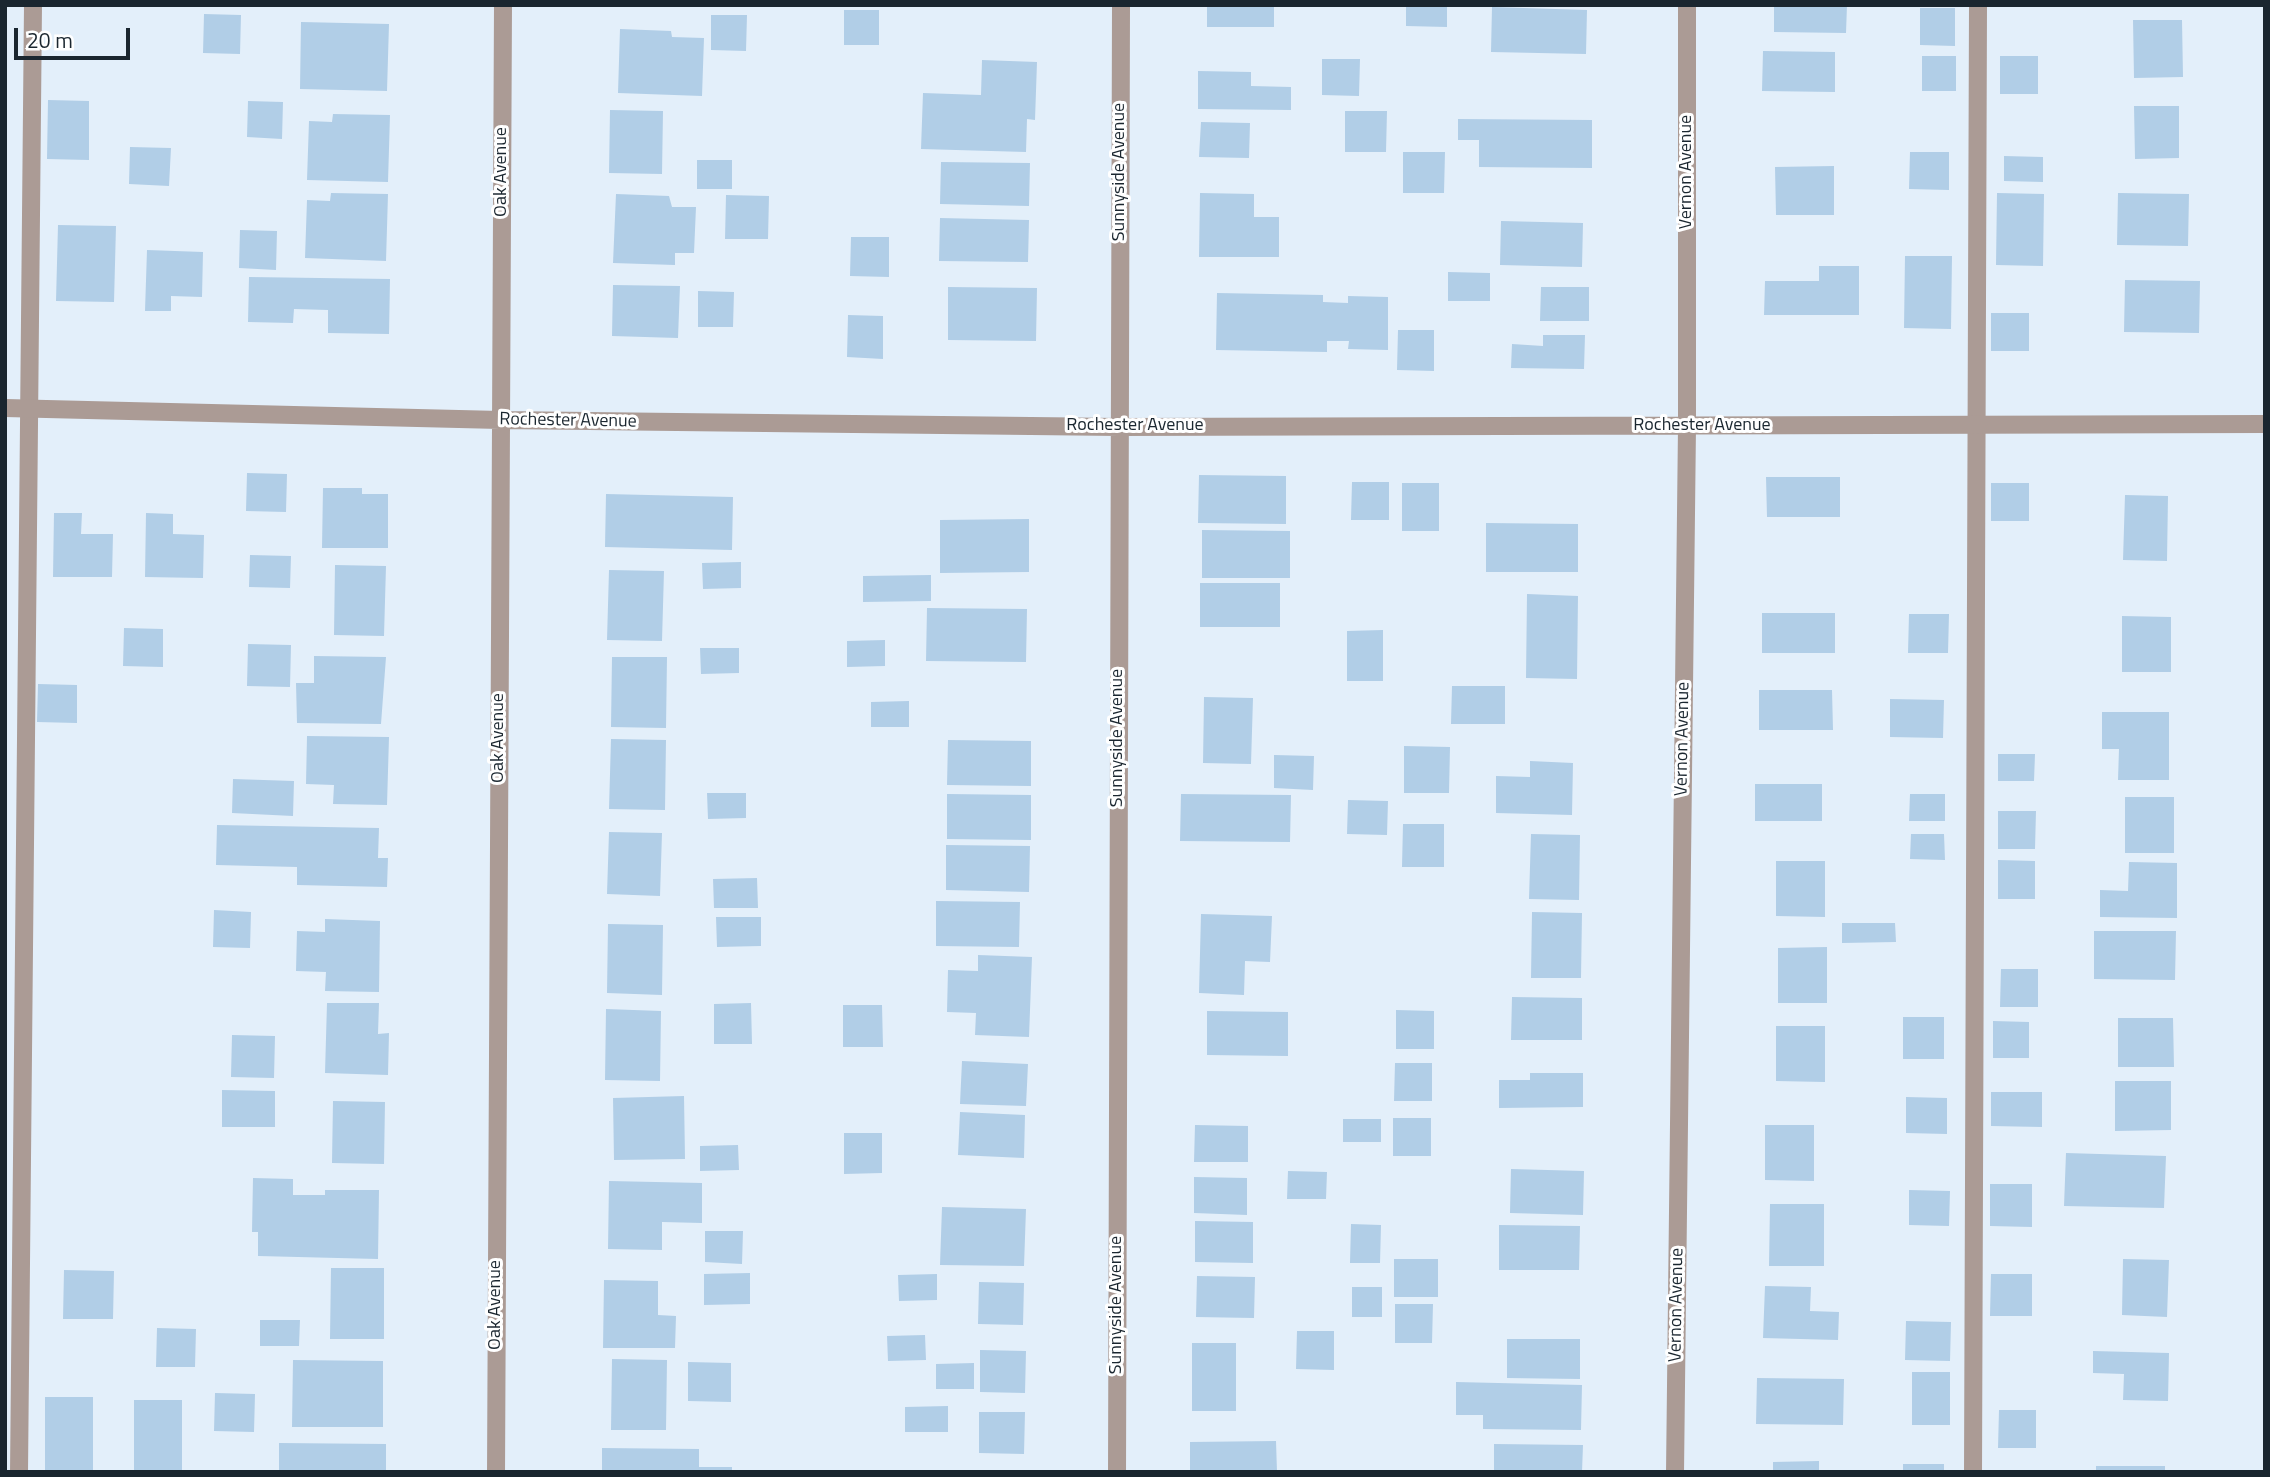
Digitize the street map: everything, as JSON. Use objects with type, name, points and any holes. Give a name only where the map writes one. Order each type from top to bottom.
[{"type":"street","points":[[19,1472],[33,5]]},
{"type":"street","name":"Oak Avenue","points":[[496,1472],[503,5]]},
{"type":"street","name":"Sunnyside Avenue","points":[[1117,1472],[1121,5]]},
{"type":"street","name":"Vernon Avenue","points":[[1675,1472],[1686,426],[1687,5]]},
{"type":"street","points":[[1973,1472],[1978,5]]},
{"type":"street","name":"Rochester Avenue","points":[[5,408],[500,420],[1118,427],[2265,424]]},
{"type":"building","points":[[1207,5],[1274,5],[1274,27],[1207,27]]},
{"type":"building","points":[[1406,5],[1447,5],[1447,27],[1406,26]]},
{"type":"building","points":[[1774,5],[1847,5],[1846,33],[1774,32]]},
{"type":"building","points":[[1492,7],[1587,10],[1586,54],[1491,52]]},
{"type":"building","points":[[1920,8],[1955,8],[1955,46],[1920,45]]},
{"type":"building","points":[[844,10],[879,10],[879,45],[844,45]]},
{"type":"building","points":[[204,14],[241,15],[240,54],[203,53]]},
{"type":"building","points":[[711,15],[747,15],[746,51],[711,50]]},
{"type":"building","points":[[2133,20],[2182,20],[2183,77],[2134,78]]},
{"type":"building","points":[[301,22],[389,24],[387,91],[300,89]]},
{"type":"building","points":[[620,29],[671,31],[672,37],[704,38],[702,96],[618,93]]},
{"type":"building","points":[[1763,51],[1835,52],[1835,92],[1762,91]]},
{"type":"building","points":[[1922,56],[1956,56],[1956,91],[1922,91]]},
{"type":"building","points":[[2000,56],[2038,56],[2038,94],[2000,94]]},
{"type":"building","points":[[1322,59],[1360,59],[1359,96],[1322,95]]},
{"type":"building","points":[[982,60],[1037,62],[1035,120],[1027,119],[1026,152],[921,149],[923,93],[981,95]]},
{"type":"building","points":[[1198,71],[1251,72],[1251,86],[1291,87],[1291,110],[1198,109]]},
{"type":"building","points":[[48,100],[89,101],[89,160],[47,159]]},
{"type":"building","points":[[248,101],[283,102],[282,139],[247,137]]},
{"type":"building","points":[[2134,106],[2179,106],[2179,158],[2135,159]]},
{"type":"building","points":[[610,110],[663,111],[662,174],[609,173]]},
{"type":"building","points":[[1345,111],[1387,111],[1386,152],[1345,152]]},
{"type":"building","points":[[333,114],[390,115],[388,182],[307,180],[309,121],[332,122]]},
{"type":"building","points":[[1458,119],[1592,120],[1592,168],[1479,167],[1479,140],[1458,140]]},
{"type":"building","points":[[1201,122],[1250,123],[1249,158],[1199,157]]},
{"type":"building","points":[[130,147],[171,148],[169,186],[129,184]]},
{"type":"building","points":[[1403,152],[1445,152],[1444,193],[1403,193]]},
{"type":"building","points":[[1910,152],[1949,152],[1949,190],[1909,189]]},
{"type":"building","points":[[2004,156],[2043,157],[2043,182],[2004,181]]},
{"type":"building","points":[[697,160],[732,160],[732,189],[697,189]]},
{"type":"building","points":[[941,162],[1030,163],[1029,206],[940,204]]},
{"type":"building","points":[[1834,166],[1834,215],[1776,215],[1775,167]]},
{"type":"building","points":[[331,193],[388,194],[386,261],[305,258],[307,200],[330,201]]},
{"type":"building","points":[[1200,193],[1254,194],[1254,217],[1279,217],[1279,257],[1199,257]]},
{"type":"building","points":[[1997,193],[2044,194],[2043,266],[1996,265]]},
{"type":"building","points":[[2118,193],[2189,194],[2188,246],[2117,245]]},
{"type":"building","points":[[616,194],[669,196],[672,207],[696,207],[694,253],[675,253],[675,265],[613,263]]},
{"type":"building","points":[[726,195],[769,196],[768,239],[725,239]]},
{"type":"building","points":[[940,218],[1029,220],[1028,262],[939,261]]},
{"type":"building","points":[[1501,221],[1583,223],[1582,267],[1500,265]]},
{"type":"building","points":[[58,225],[116,226],[114,302],[56,301]]},
{"type":"building","points":[[240,230],[277,231],[276,270],[239,268]]},
{"type":"building","points":[[851,237],[889,237],[889,277],[850,276]]},
{"type":"building","points":[[147,250],[203,252],[202,297],[171,296],[171,311],[145,311]]},
{"type":"building","points":[[1905,256],[1952,256],[1951,329],[1904,328]]},
{"type":"building","points":[[1819,266],[1859,266],[1859,315],[1764,315],[1765,281],[1819,281]]},
{"type":"building","points":[[1448,272],[1490,273],[1490,301],[1448,301]]},
{"type":"building","points":[[249,277],[390,279],[389,334],[328,333],[328,310],[294,309],[293,323],[248,322]]},
{"type":"building","points":[[2125,280],[2200,281],[2199,333],[2124,332]]},
{"type":"building","points":[[613,285],[680,286],[678,338],[612,336]]},
{"type":"building","points":[[948,287],[1037,288],[1036,341],[948,340]]},
{"type":"building","points":[[1541,287],[1589,287],[1589,321],[1540,321]]},
{"type":"building","points":[[698,291],[734,292],[733,327],[698,327]]},
{"type":"building","points":[[1217,293],[1323,295],[1323,302],[1348,303],[1348,296],[1388,297],[1388,350],[1348,349],[1349,341],[1327,341],[1327,352],[1216,350]]},
{"type":"building","points":[[1991,313],[2029,313],[2029,351],[1991,351]]},
{"type":"building","points":[[848,315],[883,316],[883,359],[847,357]]},
{"type":"building","points":[[1398,330],[1434,330],[1434,371],[1397,370]]},
{"type":"building","points":[[1543,335],[1585,335],[1584,369],[1511,368],[1512,344],[1543,346]]},
{"type":"building","points":[[247,473],[287,474],[286,512],[246,511]]},
{"type":"building","points":[[1199,475],[1286,476],[1286,524],[1198,523]]},
{"type":"building","points":[[1766,477],[1840,477],[1840,517],[1767,517]]},
{"type":"building","points":[[1352,482],[1389,482],[1389,520],[1351,520]]},
{"type":"building","points":[[1402,483],[1439,483],[1439,531],[1402,531]]},
{"type":"building","points":[[1991,483],[2029,483],[2029,521],[1991,521]]},
{"type":"building","points":[[323,488],[362,488],[362,494],[388,494],[388,548],[322,548]]},
{"type":"building","points":[[606,494],[733,497],[732,550],[605,547]]},
{"type":"building","points":[[2125,495],[2168,496],[2167,561],[2123,560]]},
{"type":"building","points":[[54,513],[82,513],[81,534],[113,534],[112,577],[53,577]]},
{"type":"building","points":[[146,513],[173,514],[173,534],[204,535],[203,578],[145,577]]},
{"type":"building","points":[[1029,519],[1029,572],[940,573],[940,520]]},
{"type":"building","points":[[1486,523],[1578,524],[1578,572],[1486,572]]},
{"type":"building","points":[[1202,530],[1290,531],[1290,578],[1202,578]]},
{"type":"building","points":[[250,555],[291,556],[290,588],[249,587]]},
{"type":"building","points":[[741,562],[741,588],[703,589],[702,563]]},
{"type":"building","points":[[335,565],[386,566],[384,636],[334,635]]},
{"type":"building","points":[[609,570],[664,571],[662,641],[607,640]]},
{"type":"building","points":[[931,575],[931,601],[863,602],[863,576]]},
{"type":"building","points":[[1200,583],[1280,583],[1280,627],[1200,627]]},
{"type":"building","points":[[1527,594],[1578,596],[1577,679],[1526,678]]},
{"type":"building","points":[[927,608],[1027,609],[1026,662],[926,661]]},
{"type":"building","points":[[1762,613],[1835,613],[1835,653],[1762,653]]},
{"type":"building","points":[[1909,614],[1949,614],[1948,653],[1908,653]]},
{"type":"building","points":[[2122,616],[2171,617],[2171,672],[2122,672]]},
{"type":"building","points":[[124,628],[163,629],[163,667],[123,666]]},
{"type":"building","points":[[1383,630],[1383,681],[1347,681],[1347,631]]},
{"type":"building","points":[[885,640],[885,666],[847,667],[847,641]]},
{"type":"building","points":[[248,644],[291,645],[290,687],[247,686]]},
{"type":"building","points":[[700,648],[739,648],[739,673],[701,674]]},
{"type":"building","points":[[314,656],[386,657],[381,724],[297,723],[296,683],[314,683]]},
{"type":"building","points":[[612,657],[667,657],[666,728],[611,727]]},
{"type":"building","points":[[38,684],[77,685],[77,723],[37,722]]},
{"type":"building","points":[[1452,686],[1505,686],[1505,724],[1451,724]]},
{"type":"building","points":[[1759,690],[1832,690],[1833,730],[1759,730]]},
{"type":"building","points":[[1204,697],[1253,698],[1251,764],[1203,763]]},
{"type":"building","points":[[1890,699],[1944,700],[1943,738],[1890,737]]},
{"type":"building","points":[[909,701],[909,727],[871,727],[871,702]]},
{"type":"building","points":[[2102,712],[2169,712],[2169,780],[2118,780],[2119,749],[2102,749]]},
{"type":"building","points":[[307,736],[389,737],[387,805],[333,804],[334,785],[306,784]]},
{"type":"building","points":[[611,739],[666,740],[665,810],[609,809]]},
{"type":"building","points":[[948,740],[1031,741],[1031,786],[947,785]]},
{"type":"building","points":[[1404,746],[1450,747],[1449,793],[1404,793]]},
{"type":"building","points":[[1998,754],[2035,754],[2034,781],[1998,781]]},
{"type":"building","points":[[1274,755],[1314,756],[1313,790],[1274,788]]},
{"type":"building","points":[[1530,761],[1573,763],[1572,815],[1496,813],[1496,776],[1530,777]]},
{"type":"building","points":[[233,779],[294,781],[293,816],[232,813]]},
{"type":"building","points":[[1755,784],[1822,784],[1822,821],[1755,821]]},
{"type":"building","points":[[707,793],[746,793],[746,818],[708,819]]},
{"type":"building","points":[[947,794],[1031,795],[1031,840],[947,839]]},
{"type":"building","points":[[1181,794],[1291,795],[1290,842],[1180,841]]},
{"type":"building","points":[[1910,794],[1945,794],[1945,821],[1909,821]]},
{"type":"building","points":[[2125,797],[2174,797],[2174,853],[2125,853]]},
{"type":"building","points":[[1348,800],[1388,801],[1387,835],[1347,834]]},
{"type":"building","points":[[1998,811],[2036,811],[2035,849],[1998,849]]},
{"type":"building","points":[[1403,824],[1444,824],[1444,867],[1402,867]]},
{"type":"building","points":[[217,825],[379,828],[378,858],[388,858],[387,887],[297,885],[297,867],[216,865]]},
{"type":"building","points":[[609,832],[662,833],[660,896],[607,894]]},
{"type":"building","points":[[1531,834],[1580,835],[1579,900],[1529,899]]},
{"type":"building","points":[[1911,834],[1944,834],[1945,860],[1910,859]]},
{"type":"building","points":[[946,845],[1030,846],[1029,892],[946,890]]},
{"type":"building","points":[[1998,860],[2035,861],[2035,899],[1998,899]]},
{"type":"building","points":[[1776,861],[1825,861],[1825,917],[1776,916]]},
{"type":"building","points":[[2129,862],[2177,863],[2177,918],[2100,917],[2100,890],[2128,891]]},
{"type":"building","points":[[757,878],[758,908],[714,908],[713,879]]},
{"type":"building","points":[[936,901],[1020,902],[1019,947],[936,946]]},
{"type":"building","points":[[214,910],[251,912],[250,948],[213,947]]},
{"type":"building","points":[[1532,912],[1582,913],[1581,978],[1531,978]]},
{"type":"building","points":[[1201,914],[1272,916],[1270,962],[1245,961],[1244,995],[1199,993]]},
{"type":"building","points":[[716,917],[761,917],[761,946],[717,947]]},
{"type":"building","points":[[325,919],[380,921],[379,992],[325,991],[326,972],[296,971],[297,931],[325,932]]},
{"type":"building","points":[[1842,923],[1895,923],[1896,942],[1842,943]]},
{"type":"building","points":[[608,924],[663,925],[662,995],[607,993]]},
{"type":"building","points":[[2094,931],[2176,931],[2175,980],[2094,979]]},
{"type":"building","points":[[1827,947],[1827,1003],[1778,1003],[1778,948]]},
{"type":"building","points":[[978,955],[1032,957],[1029,1037],[975,1035],[976,1013],[947,1012],[948,970],[978,971]]},
{"type":"building","points":[[2001,969],[2038,969],[2038,1007],[2000,1007]]},
{"type":"building","points":[[1512,997],[1582,998],[1582,1040],[1511,1040]]},
{"type":"building","points":[[327,1003],[379,1003],[378,1034],[389,1033],[388,1075],[325,1073]]},
{"type":"building","points":[[751,1003],[752,1044],[714,1044],[714,1004]]},
{"type":"building","points":[[843,1005],[882,1005],[883,1047],[843,1047]]},
{"type":"building","points":[[606,1009],[661,1011],[660,1081],[605,1080]]},
{"type":"building","points":[[1396,1010],[1434,1011],[1434,1049],[1396,1049]]},
{"type":"building","points":[[1207,1011],[1288,1012],[1288,1056],[1207,1055]]},
{"type":"building","points":[[1903,1017],[1944,1017],[1944,1059],[1903,1059]]},
{"type":"building","points":[[2118,1018],[2173,1018],[2174,1067],[2118,1067]]},
{"type":"building","points":[[1993,1021],[2029,1022],[2029,1058],[1993,1058]]},
{"type":"building","points":[[1776,1026],[1825,1026],[1825,1082],[1776,1081]]},
{"type":"building","points":[[232,1035],[275,1036],[274,1078],[231,1077]]},
{"type":"building","points":[[962,1061],[1028,1064],[1026,1106],[960,1104]]},
{"type":"building","points":[[1395,1063],[1432,1063],[1432,1101],[1394,1101]]},
{"type":"building","points":[[1530,1073],[1583,1073],[1583,1107],[1499,1108],[1499,1080],[1530,1080]]},
{"type":"building","points":[[2115,1081],[2171,1081],[2171,1130],[2115,1131]]},
{"type":"building","points":[[222,1090],[275,1091],[275,1127],[222,1127]]},
{"type":"building","points":[[1991,1092],[2042,1092],[2042,1127],[1991,1126]]},
{"type":"building","points":[[684,1096],[685,1159],[614,1160],[613,1098]]},
{"type":"building","points":[[1906,1097],[1947,1098],[1947,1134],[1906,1133]]},
{"type":"building","points":[[333,1101],[385,1102],[384,1164],[332,1163]]},
{"type":"building","points":[[960,1112],[1025,1115],[1024,1158],[958,1155]]},
{"type":"building","points":[[1393,1118],[1431,1118],[1431,1156],[1393,1156]]},
{"type":"building","points":[[1343,1119],[1381,1119],[1381,1142],[1343,1142]]},
{"type":"building","points":[[1195,1125],[1248,1126],[1248,1162],[1194,1162]]},
{"type":"building","points":[[1765,1125],[1814,1125],[1814,1181],[1765,1180]]},
{"type":"building","points":[[844,1133],[882,1133],[882,1173],[844,1174]]},
{"type":"building","points":[[738,1145],[739,1170],[700,1171],[700,1146]]},
{"type":"building","points":[[2066,1153],[2166,1156],[2164,1208],[2064,1206]]},
{"type":"building","points":[[1511,1169],[1584,1171],[1583,1215],[1510,1213]]},
{"type":"building","points":[[1288,1171],[1327,1172],[1326,1199],[1287,1199]]},
{"type":"building","points":[[1194,1177],[1247,1178],[1247,1215],[1194,1213]]},
{"type":"building","points":[[253,1178],[293,1179],[293,1195],[325,1195],[325,1190],[379,1190],[378,1259],[258,1256],[258,1232],[252,1232]]},
{"type":"building","points":[[609,1181],[702,1183],[702,1223],[662,1222],[662,1250],[608,1249]]},
{"type":"building","points":[[1990,1184],[2032,1184],[2032,1227],[1990,1226]]},
{"type":"building","points":[[1909,1190],[1950,1191],[1949,1226],[1909,1225]]},
{"type":"building","points":[[1770,1204],[1824,1204],[1824,1266],[1769,1266]]},
{"type":"building","points":[[942,1207],[1026,1209],[1024,1266],[940,1265]]},
{"type":"building","points":[[1195,1221],[1253,1222],[1253,1263],[1195,1262]]},
{"type":"building","points":[[1351,1224],[1381,1225],[1380,1263],[1350,1263]]},
{"type":"building","points":[[1499,1225],[1580,1226],[1579,1270],[1499,1270]]},
{"type":"building","points":[[705,1231],[743,1231],[742,1264],[705,1262]]},
{"type":"building","points":[[1394,1259],[1438,1259],[1438,1297],[1394,1297]]},
{"type":"building","points":[[2123,1259],[2169,1260],[2167,1317],[2122,1315]]},
{"type":"building","points":[[331,1268],[384,1268],[384,1339],[330,1339]]},
{"type":"building","points":[[64,1270],[114,1271],[113,1319],[63,1319]]},
{"type":"building","points":[[750,1273],[750,1304],[704,1305],[704,1274]]},
{"type":"building","points":[[937,1274],[937,1300],[899,1301],[898,1275]]},
{"type":"building","points":[[1991,1274],[2032,1274],[2032,1316],[1990,1316]]},
{"type":"building","points":[[1197,1276],[1255,1277],[1254,1318],[1196,1317]]},
{"type":"building","points":[[604,1280],[658,1281],[658,1315],[676,1316],[675,1348],[603,1348]]},
{"type":"building","points":[[979,1282],[1024,1283],[1023,1325],[978,1324]]},
{"type":"building","points":[[1765,1286],[1811,1287],[1810,1311],[1839,1312],[1838,1340],[1763,1338]]},
{"type":"building","points":[[1352,1287],[1382,1287],[1382,1317],[1352,1317]]},
{"type":"building","points":[[1395,1304],[1433,1304],[1432,1343],[1395,1343]]},
{"type":"building","points":[[260,1320],[300,1320],[299,1346],[260,1346]]},
{"type":"building","points":[[1906,1321],[1951,1322],[1950,1361],[1905,1360]]},
{"type":"building","points":[[157,1328],[196,1329],[195,1367],[156,1367]]},
{"type":"building","points":[[1297,1331],[1334,1331],[1334,1370],[1296,1369]]},
{"type":"building","points":[[925,1335],[926,1360],[888,1361],[887,1336]]},
{"type":"building","points":[[1507,1339],[1580,1339],[1580,1379],[1507,1378]]},
{"type":"building","points":[[1192,1343],[1236,1343],[1236,1411],[1192,1411]]},
{"type":"building","points":[[980,1350],[1026,1351],[1025,1393],[980,1392]]},
{"type":"building","points":[[2093,1351],[2169,1353],[2168,1401],[2123,1400],[2124,1374],[2093,1373]]},
{"type":"building","points":[[612,1359],[667,1360],[666,1430],[611,1430]]},
{"type":"building","points":[[293,1360],[383,1361],[383,1427],[292,1427]]},
{"type":"building","points":[[688,1362],[731,1363],[731,1402],[688,1401]]},
{"type":"building","points":[[974,1363],[974,1389],[936,1389],[936,1364]]},
{"type":"building","points":[[1912,1372],[1950,1372],[1950,1425],[1912,1425]]},
{"type":"building","points":[[1757,1378],[1844,1379],[1843,1425],[1756,1424]]},
{"type":"building","points":[[1456,1382],[1582,1385],[1581,1430],[1483,1429],[1483,1415],[1456,1415]]},
{"type":"building","points":[[215,1393],[255,1394],[254,1432],[214,1431]]},
{"type":"building","points":[[45,1397],[93,1397],[93,1472],[45,1472]]},
{"type":"building","points":[[134,1400],[182,1400],[182,1472],[134,1472]]},
{"type":"building","points":[[948,1406],[948,1432],[905,1432],[905,1407]]},
{"type":"building","points":[[1999,1410],[2036,1410],[2036,1448],[1998,1448]]},
{"type":"building","points":[[979,1412],[1025,1412],[1024,1454],[979,1453]]},
{"type":"building","points":[[1276,1441],[1277,1472],[1190,1472],[1190,1442]]},
{"type":"building","points":[[279,1443],[386,1444],[386,1472],[279,1472]]},
{"type":"building","points":[[1494,1444],[1583,1445],[1582,1472],[1494,1472]]},
{"type":"building","points":[[602,1448],[699,1449],[699,1467],[732,1467],[732,1472],[602,1472]]},
{"type":"building","points":[[1819,1461],[1819,1472],[1773,1472],[1773,1462]]},
{"type":"building","points":[[1903,1464],[1944,1464],[1944,1472],[1903,1472]]},
{"type":"building","points":[[2096,1466],[2165,1466],[2165,1472],[2096,1472]]}]
